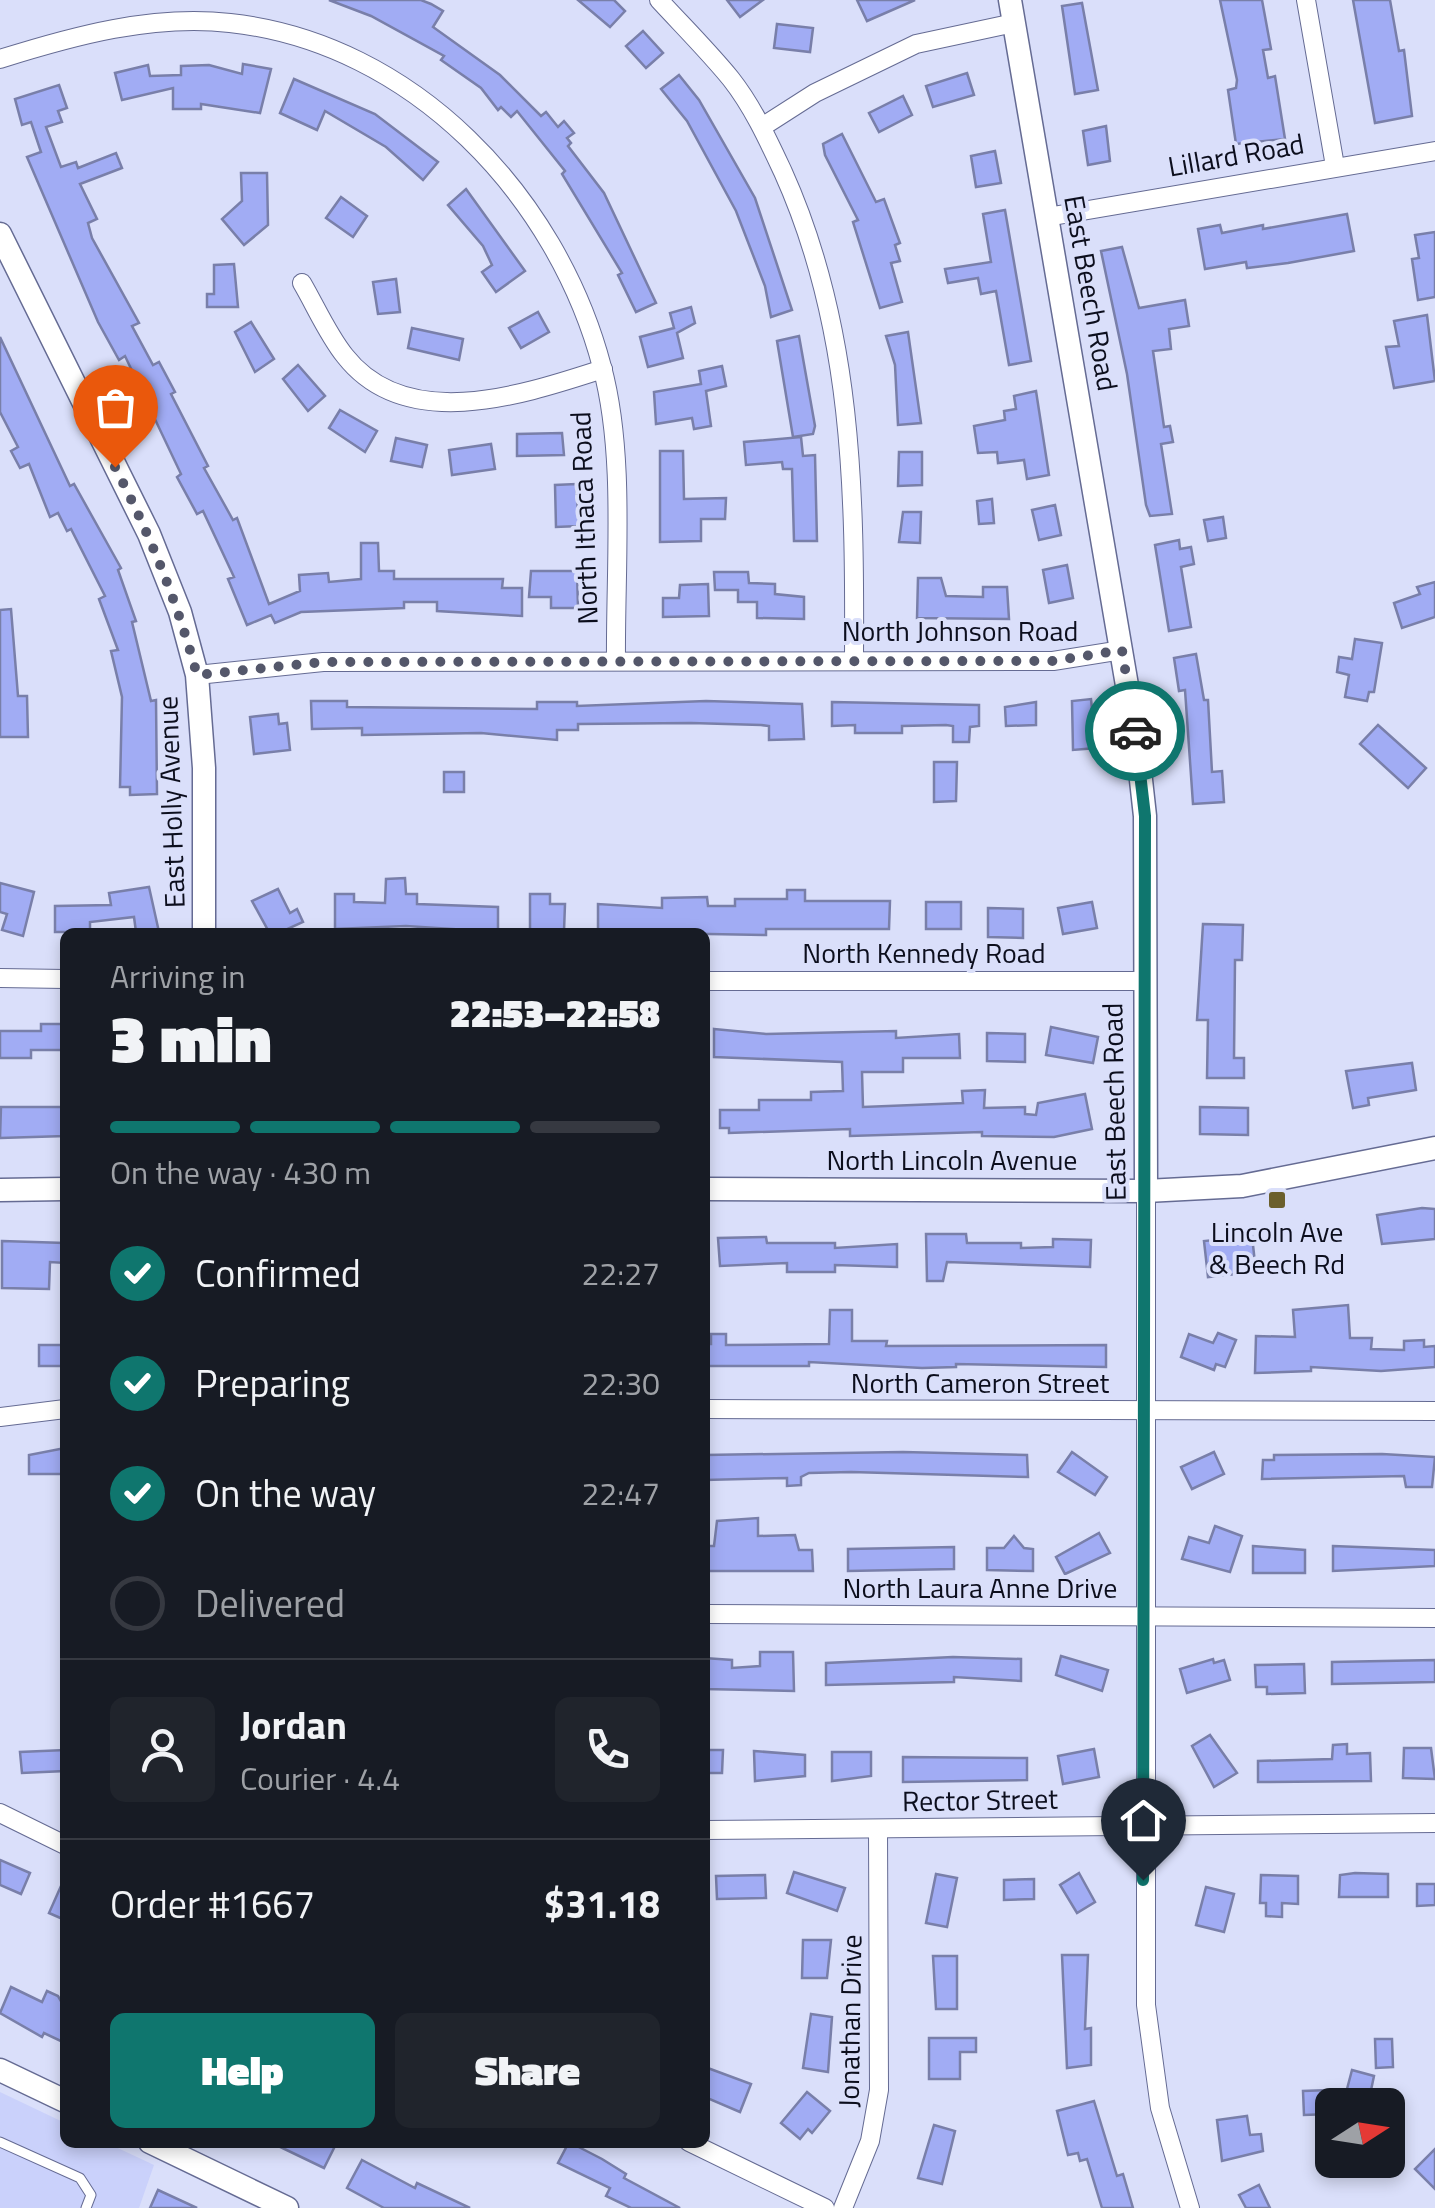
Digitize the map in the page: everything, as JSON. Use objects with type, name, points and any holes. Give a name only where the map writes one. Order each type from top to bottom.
[{"type":"street","points":[[659,0],[732,80],[762,127],[800,210],[832,313],[848,415],[854,659]]},
{"type":"street","points":[[1306,0],[1335,166]]},
{"type":"street","points":[[762,127],[815,92],[916,44],[1012,11]]},
{"type":"street","name":"East Beech Road","points":[[1012,11],[1122,650],[1145,816],[1142,1825],[1150,2054],[1171,2155],[1190,2208]]},
{"type":"street","name":"North Ithaca Road","points":[[0,59],[101,31],[180,21],[231,23],[273,31],[354,61],[434,108],[477,145],[512,184],[568,270],[603,369],[614,431],[616,661]]},
{"type":"street","name":"Lillard Road","points":[[1047,216],[1435,151]]},
{"type":"street","name":"East Holly Avenue","points":[[0,234],[150,534],[180,612],[197,675],[204,768],[204,928]]},
{"type":"street","points":[[302,284],[354,366],[379,384],[416,399],[449,404],[482,401],[603,369]]},
{"type":"street","name":"North Johnson Road","points":[[197,675],[323,662],[1053,661],[1122,650]]},
{"type":"street","points":[[0,978],[60,979]]},
{"type":"street","name":"North Kennedy Road","points":[[710,980],[1143,980]]},
{"type":"street","name":"North Lincoln Avenue","points":[[710,1190],[1146,1191],[1242,1186],[1435,1148]]},
{"type":"street","points":[[0,1190],[60,1189]]},
{"type":"street","name":"North Cameron Street","points":[[710,1409],[1435,1411]]},
{"type":"street","points":[[0,1417],[60,1410]]},
{"type":"street","name":"North Laura Anne Drive","points":[[710,1614],[1435,1618]]},
{"type":"street","points":[[0,1814],[60,1843]]},
{"type":"street","name":"Rector Street","points":[[710,1830],[1435,1823]]},
{"type":"street","name":"Jonathan Drive","points":[[843,2208],[870,2141],[879,2090],[878,1829]]},
{"type":"street","points":[[0,2070],[60,2100]]},
{"type":"street","points":[[162,2148],[286,2208]]},
{"type":"street","points":[[701,2148],[825,2208]]},
{"type":"lane","points":[[0,2142],[80,2178],[91,2195],[86,2208]]},
{"type":"shaded area","points":[[0,2092],[60,2121],[60,2148],[118,2148],[154,2165],[139,2208],[0,2208]]},
{"type":"building","points":[[329,0],[421,0],[431,4],[443,11],[433,27],[500,75],[541,116],[546,112],[558,127],[564,121],[574,133],[567,138],[571,143],[568,146],[604,193],[656,303],[636,312],[618,275],[622,273],[562,174],[565,171],[517,111],[511,117],[501,107],[498,110],[481,88],[441,60],[444,56],[371,16]]},
{"type":"building","points":[[578,0],[614,0],[625,11],[610,27]]},
{"type":"building","points":[[727,0],[763,0],[740,17]]},
{"type":"building","points":[[857,0],[915,0],[867,21]]},
{"type":"building","points":[[1220,0],[1262,0],[1271,49],[1263,50],[1268,78],[1275,76],[1285,139],[1236,144],[1228,90],[1236,88],[1237,80]]},
{"type":"building","points":[[1353,0],[1390,0],[1399,51],[1404,50],[1412,116],[1375,123]]},
{"type":"building","points":[[1082,3],[1098,90],[1075,94],[1062,6]]},
{"type":"building","points":[[777,24],[813,28],[810,52],[774,48]]},
{"type":"building","points":[[643,31],[663,53],[646,68],[626,46]]},
{"type":"building","points":[[243,64],[271,69],[260,113],[201,104],[201,109],[173,109],[173,88],[122,100],[115,73],[148,65],[150,76],[181,75],[181,66],[209,65],[242,74]]},
{"type":"building","points":[[967,73],[974,95],[933,107],[926,86]]},
{"type":"building","points":[[679,75],[699,100],[755,198],[792,310],[771,317],[765,286],[736,211],[687,121],[661,89]]},
{"type":"building","points":[[294,79],[375,114],[438,162],[423,180],[386,147],[325,111],[317,130],[280,113]]},
{"type":"building","points":[[59,85],[67,108],[58,111],[62,122],[46,127],[61,167],[76,162],[78,168],[116,153],[122,168],[80,184],[97,219],[88,223],[92,238],[139,323],[132,326],[153,365],[159,362],[175,392],[171,394],[208,466],[204,468],[233,520],[237,518],[269,604],[300,591],[299,575],[328,573],[329,582],[361,579],[361,543],[378,543],[379,571],[394,571],[394,579],[503,579],[502,588],[522,588],[522,616],[437,611],[437,602],[404,602],[404,608],[301,612],[275,623],[271,615],[247,625],[228,579],[234,577],[203,511],[197,514],[177,477],[181,474],[125,356],[119,360],[98,322],[27,157],[41,152],[31,122],[22,125],[15,99]]},
{"type":"building","points":[[903,96],[912,115],[879,132],[869,113]]},
{"type":"building","points":[[1106,126],[1110,161],[1088,165],[1083,131]]},
{"type":"building","points":[[842,134],[876,202],[884,199],[900,243],[895,245],[900,261],[891,263],[902,302],[880,308],[853,222],[858,220],[825,155],[823,144]]},
{"type":"building","points":[[995,151],[1001,183],[976,187],[971,156]]},
{"type":"building","points":[[241,173],[267,173],[268,225],[244,245],[222,219],[242,201]]},
{"type":"building","points":[[466,189],[525,271],[496,292],[482,272],[492,265],[483,246],[448,205]]},
{"type":"building","points":[[341,197],[367,216],[353,237],[326,218]]},
{"type":"building","points":[[1005,210],[1031,361],[1009,365],[996,291],[981,294],[978,278],[948,283],[945,269],[991,262],[983,214]]},
{"type":"building","points":[[1347,214],[1354,251],[1247,268],[1246,262],[1205,269],[1198,229],[1220,225],[1222,233],[1263,225],[1263,229]]},
{"type":"building","points":[[1435,232],[1435,297],[1418,300],[1412,259],[1419,258],[1415,235]]},
{"type":"building","points":[[1122,247],[1139,308],[1185,300],[1189,326],[1169,329],[1171,349],[1153,351],[1164,427],[1170,426],[1173,442],[1161,444],[1172,514],[1150,516],[1146,505],[1127,374],[1101,251]]},
{"type":"building","points":[[234,264],[238,307],[207,307],[207,294],[214,294],[214,265]]},
{"type":"building","points":[[396,279],[400,312],[378,314],[373,282]]},
{"type":"building","points":[[691,307],[695,323],[677,333],[683,358],[648,367],[640,337],[674,328],[670,313]]},
{"type":"building","points":[[538,312],[549,332],[521,348],[509,328]]},
{"type":"building","points":[[1427,315],[1435,381],[1394,388],[1386,347],[1399,346],[1394,321]]},
{"type":"building","points":[[251,322],[274,359],[255,372],[235,332]]},
{"type":"building","points":[[412,328],[463,339],[459,360],[408,348]]},
{"type":"building","points":[[908,332],[921,423],[898,425],[895,365],[886,336]]},
{"type":"building","points":[[799,336],[815,426],[813,434],[793,437],[777,341]]},
{"type":"building","points":[[0,337],[70,486],[74,484],[121,568],[118,570],[136,621],[132,622],[151,701],[156,700],[157,794],[130,795],[130,787],[120,787],[122,697],[111,651],[118,650],[99,599],[105,596],[71,529],[67,531],[58,513],[50,517],[29,464],[20,468],[11,451],[18,447],[0,412]]},
{"type":"building","points":[[298,365],[325,396],[308,411],[283,379]]},
{"type":"building","points":[[722,366],[726,386],[706,391],[711,426],[694,429],[692,418],[656,424],[654,392],[701,384],[699,371]]},
{"type":"building","points":[[1036,391],[1049,475],[1027,479],[1024,460],[998,463],[997,452],[978,453],[974,426],[1005,420],[1004,411],[1016,409],[1014,396]]},
{"type":"building","points":[[340,410],[377,431],[365,452],[329,428]]},
{"type":"building","points":[[562,433],[564,455],[517,456],[517,434]]},
{"type":"building","points":[[801,437],[803,456],[815,455],[817,541],[794,541],[792,469],[783,469],[782,462],[746,465],[744,442]]},
{"type":"building","points":[[396,438],[427,445],[422,467],[391,461]]},
{"type":"building","points":[[491,444],[495,469],[452,475],[449,450]]},
{"type":"building","points":[[660,451],[683,451],[684,499],[726,498],[725,519],[701,519],[701,541],[660,542]]},
{"type":"building","points":[[899,452],[922,452],[922,485],[898,486]]},
{"type":"building","points":[[576,484],[579,526],[556,527],[555,485]]},
{"type":"building","points":[[992,499],[994,523],[979,524],[977,501]]},
{"type":"building","points":[[1055,505],[1061,535],[1039,540],[1032,510]]},
{"type":"building","points":[[903,512],[921,512],[920,543],[899,542]]},
{"type":"building","points":[[1223,517],[1226,538],[1208,541],[1204,520]]},
{"type":"building","points":[[1179,540],[1180,549],[1191,547],[1194,564],[1181,567],[1191,627],[1169,631],[1155,545]]},
{"type":"building","points":[[1067,565],[1073,598],[1049,603],[1043,570]]},
{"type":"building","points":[[531,571],[577,571],[578,608],[551,608],[551,597],[529,597]]},
{"type":"building","points":[[714,572],[748,572],[749,583],[775,584],[775,594],[804,597],[804,619],[757,618],[757,602],[738,602],[738,590],[715,590]]},
{"type":"building","points":[[918,578],[941,578],[946,596],[983,597],[983,587],[1007,587],[1009,619],[917,618]]},
{"type":"building","points":[[1435,582],[1435,617],[1402,628],[1394,603],[1420,594],[1417,587]]},
{"type":"building","points":[[708,584],[709,616],[663,617],[663,598],[679,598],[680,585]]},
{"type":"building","points":[[11,609],[18,696],[27,696],[28,737],[0,737],[0,610]]},
{"type":"building","points":[[1355,639],[1382,643],[1374,692],[1369,692],[1367,701],[1345,697],[1349,675],[1337,672],[1339,657],[1352,659]]},
{"type":"building","points":[[1196,654],[1204,700],[1208,700],[1212,772],[1222,771],[1224,802],[1193,804],[1185,690],[1179,691],[1174,658]]},
{"type":"building","points":[[1091,699],[1096,748],[1073,750],[1072,701]]},
{"type":"building","points":[[311,701],[347,701],[347,707],[537,709],[537,702],[577,702],[577,706],[706,701],[802,704],[804,739],[769,740],[769,726],[691,723],[578,724],[578,730],[557,730],[557,740],[481,733],[362,735],[362,728],[312,729]]},
{"type":"building","points":[[832,702],[979,705],[979,726],[970,727],[969,742],[953,742],[953,726],[946,725],[902,726],[902,733],[855,733],[855,725],[832,726]]},
{"type":"building","points":[[1036,702],[1036,725],[1006,726],[1005,707]]},
{"type":"building","points":[[278,714],[279,724],[287,723],[290,750],[254,754],[250,717]]},
{"type":"building","points":[[1378,725],[1426,768],[1408,788],[1360,744]]},
{"type":"building","points":[[934,762],[957,762],[956,801],[934,802]]},
{"type":"building","points":[[444,772],[464,772],[464,792],[444,792]]},
{"type":"building","points":[[405,878],[406,894],[417,894],[417,904],[498,907],[498,928],[335,928],[335,894],[354,894],[354,902],[385,903],[386,879]]},
{"type":"building","points":[[0,883],[34,892],[23,936],[2,930],[7,914],[0,912]]},
{"type":"building","points":[[149,887],[158,928],[135,928],[134,917],[90,922],[90,928],[60,928],[60,932],[55,932],[55,906],[111,905],[109,893]]},
{"type":"building","points":[[278,889],[290,913],[297,909],[303,922],[290,928],[267,928],[252,901]]},
{"type":"building","points":[[787,890],[805,890],[805,901],[890,901],[889,929],[766,929],[766,935],[710,934],[710,928],[598,928],[598,904],[662,908],[662,898],[707,897],[708,906],[735,906],[735,899],[787,899]]},
{"type":"building","points":[[530,894],[550,894],[550,904],[565,904],[564,928],[530,928]]},
{"type":"building","points":[[926,902],[961,902],[961,929],[926,929]]},
{"type":"building","points":[[1092,902],[1097,928],[1063,934],[1058,908]]},
{"type":"building","points":[[988,908],[1023,909],[1023,938],[988,937]]},
{"type":"building","points":[[1203,924],[1243,925],[1242,960],[1235,960],[1234,1058],[1244,1058],[1244,1078],[1207,1078],[1208,1020],[1197,1020]]},
{"type":"building","points":[[41,1024],[60,1024],[60,1050],[31,1050],[31,1058],[0,1058],[0,1031],[41,1031]]},
{"type":"building","points":[[1051,1027],[1098,1037],[1093,1063],[1046,1055]]},
{"type":"building","points":[[714,1029],[766,1034],[896,1031],[896,1038],[959,1034],[960,1058],[903,1058],[903,1072],[862,1072],[863,1107],[963,1103],[962,1091],[985,1090],[984,1108],[1025,1107],[1025,1114],[1036,1115],[1038,1103],[1085,1094],[1092,1129],[1054,1137],[982,1136],[982,1132],[850,1136],[850,1129],[729,1133],[729,1128],[720,1128],[720,1110],[759,1110],[759,1100],[811,1100],[811,1092],[843,1091],[842,1062],[714,1057]]},
{"type":"building","points":[[987,1033],[1025,1034],[1025,1062],[987,1061]]},
{"type":"building","points":[[1412,1063],[1416,1090],[1368,1098],[1369,1105],[1353,1108],[1346,1071]]},
{"type":"building","points":[[1,1107],[60,1107],[60,1136],[0,1138]]},
{"type":"building","points":[[1200,1107],[1248,1108],[1248,1135],[1200,1134]]},
{"type":"building","points":[[1435,1209],[1435,1239],[1382,1244],[1377,1215]]},
{"type":"building","points":[[926,1234],[966,1234],[967,1243],[1021,1243],[1021,1248],[1053,1247],[1053,1239],[1091,1240],[1090,1267],[947,1262],[943,1281],[927,1281]]},
{"type":"building","points":[[1252,1236],[1255,1263],[1237,1265],[1235,1274],[1208,1277],[1204,1241]]},
{"type":"building","points":[[766,1237],[767,1243],[835,1243],[835,1248],[897,1244],[897,1267],[835,1265],[835,1272],[787,1272],[787,1263],[720,1266],[718,1238]]},
{"type":"building","points":[[2,1241],[60,1243],[60,1263],[50,1262],[49,1289],[2,1288]]},
{"type":"building","points":[[1348,1305],[1350,1338],[1372,1338],[1371,1349],[1404,1350],[1404,1341],[1424,1340],[1424,1347],[1435,1346],[1435,1367],[1381,1371],[1311,1367],[1311,1371],[1255,1373],[1256,1336],[1295,1337],[1293,1310]]},
{"type":"building","points":[[830,1310],[852,1310],[852,1341],[887,1341],[886,1346],[1106,1345],[1106,1367],[956,1364],[922,1368],[809,1362],[809,1366],[710,1366],[711,1334],[726,1334],[726,1345],[829,1344]]},
{"type":"building","points":[[1218,1333],[1236,1340],[1225,1367],[1216,1364],[1214,1370],[1181,1357],[1189,1334],[1213,1343]]},
{"type":"building","points":[[39,1345],[60,1345],[60,1366],[39,1366]]},
{"type":"building","points":[[60,1449],[60,1474],[29,1474],[29,1455]]},
{"type":"building","points":[[1072,1452],[1107,1477],[1095,1495],[1058,1472]]},
{"type":"building","points":[[1214,1452],[1224,1474],[1192,1489],[1181,1467]]},
{"type":"building","points":[[710,1455],[1027,1455],[1028,1477],[809,1473],[801,1477],[801,1485],[787,1486],[787,1478],[710,1480]]},
{"type":"building","points":[[1274,1455],[1435,1457],[1432,1487],[1406,1487],[1404,1476],[1262,1479],[1263,1460],[1274,1460]]},
{"type":"building","points":[[758,1518],[758,1536],[795,1535],[799,1550],[812,1550],[813,1571],[710,1571],[710,1546],[714,1546],[717,1521]]},
{"type":"building","points":[[1215,1526],[1242,1536],[1230,1572],[1182,1559],[1189,1537],[1209,1543]]},
{"type":"building","points":[[1099,1533],[1110,1553],[1065,1574],[1056,1557]]},
{"type":"building","points":[[1014,1536],[1024,1548],[1033,1549],[1033,1571],[987,1570],[987,1548],[1004,1548]]},
{"type":"building","points":[[1253,1546],[1305,1550],[1305,1573],[1253,1573]]},
{"type":"building","points":[[1333,1546],[1435,1550],[1435,1566],[1333,1571]]},
{"type":"building","points":[[954,1547],[954,1569],[848,1571],[848,1549]]},
{"type":"building","points":[[760,1652],[793,1652],[794,1691],[710,1689],[710,1658],[732,1660],[732,1668],[760,1666]]},
{"type":"building","points":[[1061,1656],[1108,1670],[1102,1691],[1056,1675]]},
{"type":"building","points":[[953,1657],[1021,1659],[1021,1681],[954,1677],[954,1682],[826,1685],[826,1663]]},
{"type":"building","points":[[1213,1659],[1214,1663],[1224,1660],[1230,1680],[1187,1693],[1180,1669]]},
{"type":"building","points":[[1435,1660],[1435,1682],[1332,1684],[1332,1662]]},
{"type":"building","points":[[1304,1664],[1305,1693],[1267,1694],[1267,1687],[1256,1687],[1255,1665]]},
{"type":"building","points":[[1210,1735],[1237,1773],[1214,1787],[1192,1746]]},
{"type":"building","points":[[1347,1744],[1347,1754],[1370,1753],[1371,1781],[1258,1782],[1258,1761],[1332,1759],[1333,1745]]},
{"type":"building","points":[[1404,1748],[1431,1748],[1435,1779],[1403,1778]]},
{"type":"building","points":[[1094,1749],[1099,1777],[1063,1784],[1058,1756]]},
{"type":"building","points":[[60,1750],[60,1771],[22,1773],[20,1752]]},
{"type":"building","points":[[710,1750],[723,1750],[722,1773],[710,1773]]},
{"type":"building","points":[[754,1751],[805,1755],[805,1776],[755,1781]]},
{"type":"building","points":[[832,1752],[871,1752],[871,1776],[832,1781]]},
{"type":"building","points":[[903,1757],[1027,1758],[1027,1780],[903,1782]]},
{"type":"building","points":[[0,1860],[30,1873],[21,1894],[0,1885]]},
{"type":"building","points":[[794,1872],[845,1888],[837,1911],[787,1893]]},
{"type":"building","points":[[1079,1873],[1095,1902],[1077,1913],[1060,1885]]},
{"type":"building","points":[[936,1874],[957,1878],[947,1927],[926,1923]]},
{"type":"building","points":[[1388,1874],[1388,1897],[1339,1897],[1340,1875]]},
{"type":"building","points":[[765,1875],[766,1898],[717,1899],[716,1876]]},
{"type":"building","points":[[1261,1875],[1298,1876],[1298,1904],[1282,1903],[1282,1917],[1266,1916],[1266,1903],[1260,1903]]},
{"type":"building","points":[[1034,1879],[1034,1899],[1004,1900],[1004,1880]]},
{"type":"building","points":[[1417,1884],[1435,1884],[1435,1905],[1417,1906]]},
{"type":"building","points":[[1206,1887],[1234,1894],[1224,1932],[1196,1925]]},
{"type":"building","points":[[60,1888],[60,1918],[49,1913]]},
{"type":"building","points":[[803,1940],[831,1940],[827,1978],[802,1978]]},
{"type":"building","points":[[1062,1955],[1088,1955],[1085,2029],[1091,2028],[1091,2065],[1067,2068]]},
{"type":"building","points":[[933,1956],[957,1956],[957,2009],[936,2009]]},
{"type":"building","points":[[11,1987],[42,2002],[47,1991],[58,1996],[60,2041],[44,2033],[42,2037],[0,2013]]},
{"type":"building","points":[[811,2014],[832,2017],[828,2072],[803,2068]]},
{"type":"building","points":[[929,2038],[976,2038],[976,2052],[960,2052],[960,2079],[929,2079]]},
{"type":"building","points":[[1375,2039],[1392,2039],[1393,2067],[1376,2068]]},
{"type":"building","points":[[710,2069],[751,2084],[740,2112],[710,2099]]},
{"type":"building","points":[[1352,2070],[1374,2076],[1371,2088],[1347,2088]]},
{"type":"building","points":[[1303,2091],[1315,2091],[1315,2115],[1304,2115]]},
{"type":"building","points":[[807,2092],[830,2111],[812,2133],[808,2129],[800,2139],[781,2123]]},
{"type":"building","points":[[1094,2101],[1117,2176],[1123,2174],[1133,2208],[1102,2208],[1087,2159],[1080,2161],[1078,2153],[1068,2155],[1057,2111]]},
{"type":"building","points":[[1247,2116],[1250,2135],[1261,2134],[1263,2151],[1222,2161],[1217,2120]]},
{"type":"building","points":[[934,2125],[955,2131],[942,2184],[918,2178]]},
{"type":"building","points":[[282,2148],[334,2148],[324,2168]]},
{"type":"building","points":[[566,2148],[581,2148],[626,2174],[624,2178],[680,2208],[631,2208],[606,2196],[610,2188],[558,2163]]},
{"type":"building","points":[[1435,2149],[1435,2189],[1415,2169]]},
{"type":"building","points":[[362,2160],[415,2188],[417,2183],[470,2208],[384,2208],[347,2188]]},
{"type":"building","points":[[1259,2185],[1270,2208],[1246,2208],[1239,2195]]},
{"type":"building","points":[[158,2190],[197,2208],[150,2208]]},
{"type":"way so far","points":[[115,467],[150,534],[180,612],[197,675],[323,662],[1053,661],[1099,657],[1122,650],[1135,731]]},
{"type":"place","name":"Lincoln Ave & Beech Rd","points":[[1277,1200]]},
{"type":"route","points":[[1135,731],[1145,816],[1143,1880]]}]
